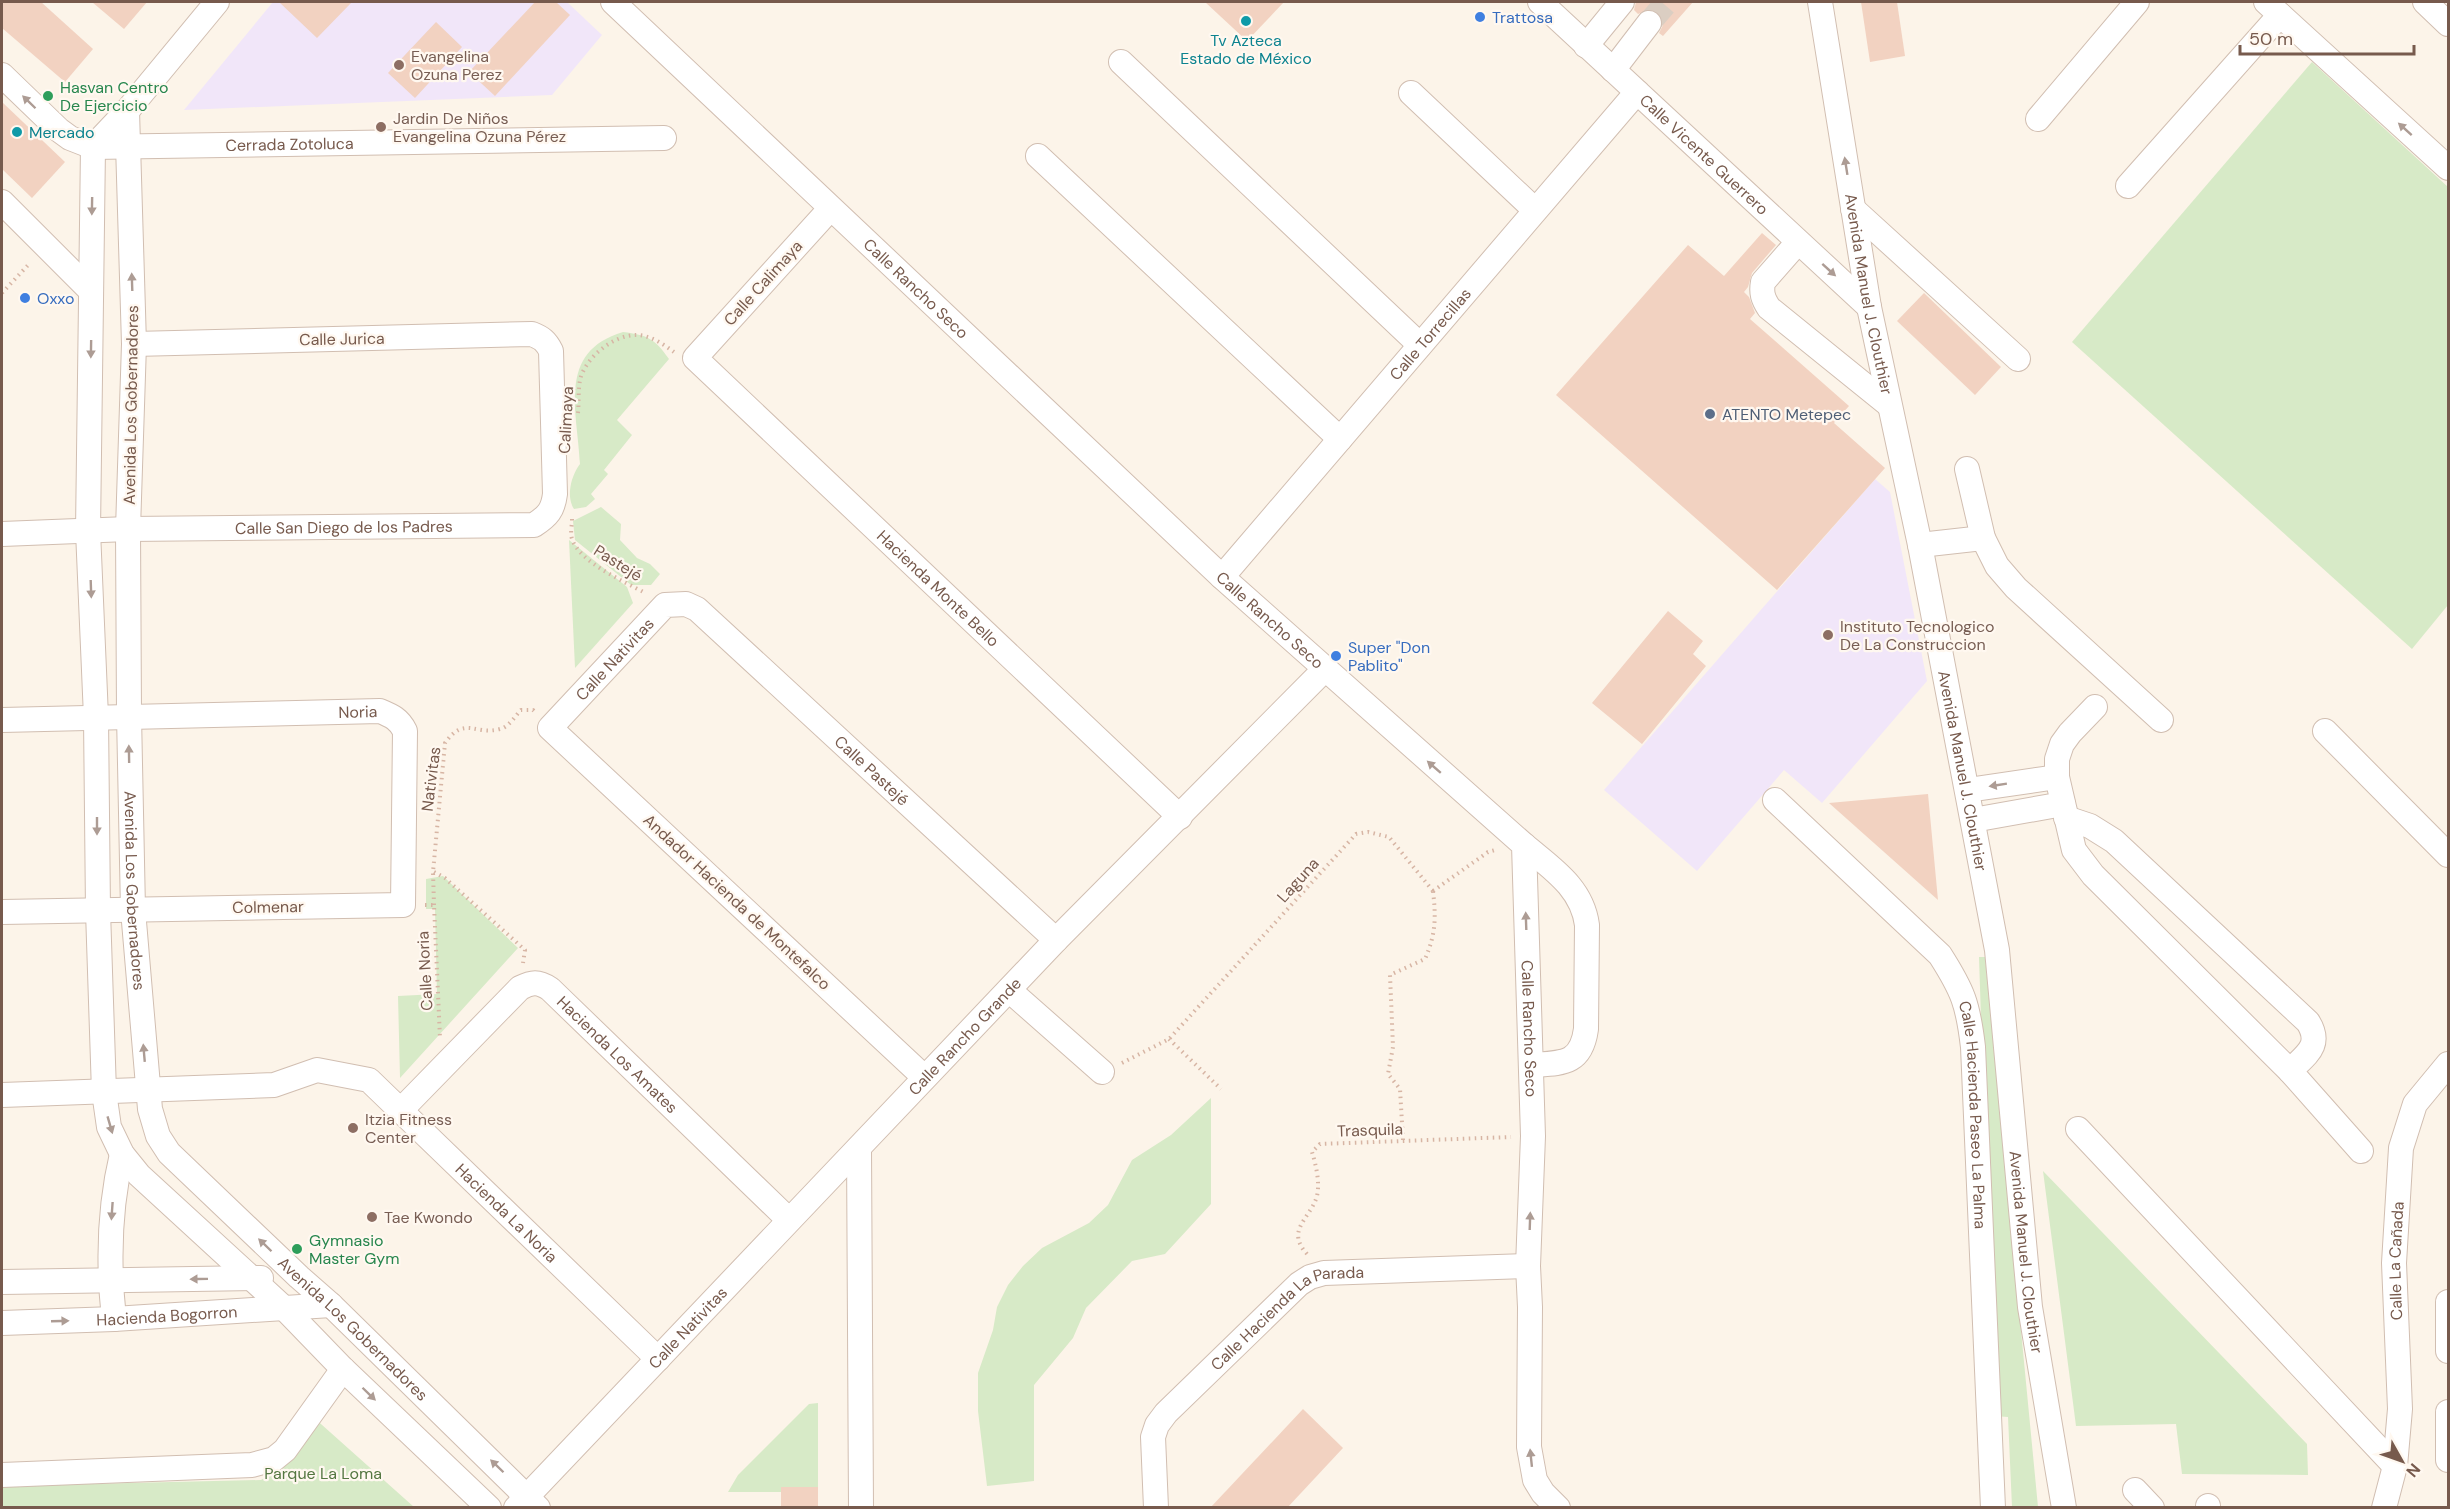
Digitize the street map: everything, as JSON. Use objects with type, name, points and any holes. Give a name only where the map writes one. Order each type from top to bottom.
[{"type":"street","points":[[93,147],[127,111],[217,2]]},
{"type":"street","name":"Calle Rancho Seco","points":[[613,2],[1222,577],[1324,670],[1524,845],[1533,1136],[1528,1266],[1529,1447],[1535,1480],[1543,1493],[1558,1507]]},
{"type":"street","name":"Calle Vicente Guerrero","points":[[1540,2],[1869,307]]},
{"type":"street","points":[[1586,46],[1622,2]]},
{"type":"street","name":"Avenida Manuel J. Clouthier","points":[[1820,2],[1869,307],[1920,545],[1968,790],[1996,950],[2030,1306],[2064,1508]]},
{"type":"street","points":[[2038,119],[2137,2]]},
{"type":"street","points":[[2425,2],[2448,24]]},
{"type":"street","points":[[2128,186],[2273,8],[2448,168]]},
{"type":"street","points":[[1613,70],[1648,23]]},
{"type":"street","points":[[1120,62],[1420,345]]},
{"type":"street","points":[[2,75],[70,138],[93,147],[129,148]]},
{"type":"street","name":"Calle Torrecillas","points":[[1222,577],[1637,92]]},
{"type":"street","points":[[1411,93],[1535,210]]},
{"type":"street","name":"Avenida Los Gobernadores","points":[[127,111],[134,344],[129,529],[129,716],[133,910],[150,1109],[159,1136],[169,1153],[331,1305],[527,1504]]},
{"type":"street","name":"Cerrada Zotoluca","points":[[129,148],[664,138]]},
{"type":"street","name":"Avenida Los Gobernadores","points":[[93,147],[88,531],[96,717],[98,911],[104,1092],[109,1127],[122,1154],[140,1175],[284,1308],[343,1369],[489,1508]]},
{"type":"street","points":[[1038,156],[1340,439]]},
{"type":"street","points":[[2,202],[91,291]]},
{"type":"street","name":"Calle Calimaya","points":[[695,358],[830,209]]},
{"type":"street","points":[[1853,209],[2018,359]]},
{"type":"street","points":[[1798,242],[1763,282],[1763,298],[1769,308],[1889,405]]},
{"type":"street","name":"Calle Jurica","points":[[134,344],[532,334],[547,343],[550,351],[555,494],[563,512]]},
{"type":"street","name":"Hacienda Monte Bello","points":[[695,358],[1180,817]]},
{"type":"street","points":[[1967,469],[1983,538],[1997,566],[2016,588],[2161,720]]},
{"type":"street","name":"Calle San Diego de los Padres","points":[[2,534],[129,529],[534,525],[544,518],[563,512]]},
{"type":"street","points":[[1920,545],[1983,538]]},
{"type":"street","name":"Calle Nativitas","points":[[550,728],[675,604]]},
{"type":"street","name":"Calle Pastejé","points":[[675,604],[697,609],[1056,940]]},
{"type":"street","name":"Calle Rancho Grande","points":[[859,1148],[1056,940],[1324,670]]},
{"type":"street","points":[[2095,707],[2070,733],[2062,744],[2057,759],[2057,777],[2074,850],[2093,875],[2290,1071],[2361,1151]]},
{"type":"street","name":"Noria","points":[[2,720],[380,711],[393,716],[401,723],[405,731],[403,905]]},
{"type":"street","name":"Andador Hacienda de Montefalco","points":[[550,728],[924,1077]]},
{"type":"street","points":[[2325,731],[2448,855]]},
{"type":"street","points":[[1968,790],[2057,777]]},
{"type":"street","name":"Calle Hacienda Paseo La Palma","points":[[1775,800],[1940,955],[1960,986],[1969,1012],[1974,1059],[1993,1508]]},
{"type":"street","points":[[1973,820],[2065,811],[2114,841],[2308,1022],[2314,1036],[2313,1045],[2290,1071]]},
{"type":"street","points":[[1524,845],[1578,895],[1585,910],[1587,925],[1587,1029],[1584,1045],[1576,1056],[1564,1063],[1531,1065]]},
{"type":"street","name":"Colmenar","points":[[2,912],[403,905]]},
{"type":"street","name":"Hacienda Los Amates","points":[[520,988],[531,982],[540,982],[550,989],[789,1220]]},
{"type":"street","points":[[399,1111],[520,988]]},
{"type":"street","points":[[1009,990],[1102,1072]]},
{"type":"street","name":"Calle La Cañada","points":[[2384,1508],[2395,1466],[2400,1409],[2394,1263],[2401,1148],[2415,1104],[2448,1064]]},
{"type":"street","name":"Hacienda La Noria","points":[[2,1095],[274,1085],[317,1070],[369,1080],[658,1359]]},
{"type":"street","points":[[2078,1129],[2395,1466]]},
{"type":"street","points":[[859,1148],[861,1508]]},
{"type":"street","name":"Calle Nativitas","points":[[527,1504],[658,1359],[859,1148]]},
{"type":"street","points":[[114,1319],[110,1280],[112,1212],[114,1185],[122,1154]]},
{"type":"street","name":"Calle Hacienda La Parada","points":[[1156,1508],[1154,1437],[1157,1425],[1166,1413],[1287,1295],[1310,1277],[1324,1273],[1528,1266]]},
{"type":"street","name":"Hacienda Bogorron","points":[[2,1282],[299,1277]]},
{"type":"street","points":[[2448,1302],[2448,1351]]},
{"type":"street","name":"Hacienda Bogorron","points":[[2,1323],[114,1319],[331,1305]]},
{"type":"street","points":[[2,1475],[252,1465],[274,1459],[285,1450],[343,1369]]},
{"type":"street","points":[[2448,1412],[2448,1460]]},
{"type":"street","points":[[2135,1490],[2152,1508]]},
{"type":"path","points":[[2,293],[46,246]]},
{"type":"path","name":"Calimaya","points":[[578,424],[580,378],[600,350],[616,340],[635,335],[657,340],[674,352],[695,358]]},
{"type":"path","name":"Pastejé","points":[[563,512],[578,551],[589,560],[675,604]]},
{"type":"path","name":"Nativitas","points":[[434,905],[433,872],[445,744],[452,734],[464,726],[500,729],[510,723],[521,710],[533,710],[550,728]]},
{"type":"path","name":"Laguna","points":[[1102,1072],[1169,1039],[1356,834],[1368,832],[1389,837],[1433,891]]},
{"type":"path","points":[[1403,1140],[1400,1089],[1388,1074],[1393,1047],[1390,975],[1425,959],[1434,939],[1436,913],[1433,891],[1488,852],[1524,845]]},
{"type":"path","points":[[433,872],[445,878],[525,950],[520,988]]},
{"type":"path","points":[[403,905],[434,905]]},
{"type":"path","name":"Calle Noria","points":[[434,905],[441,1067]]},
{"type":"path","points":[[1169,1039],[1221,1089]]},
{"type":"path","name":"Trasquila","points":[[1324,1273],[1300,1247],[1298,1227],[1317,1198],[1317,1168],[1312,1152],[1320,1143],[1533,1136]]},
{"type":"shaded area","name":"Evangelina Ozuna Perez","points":[[273,2],[567,2],[602,35],[552,95],[184,110]]},
{"type":"shaded area","name":"Instituto Tecnologico De La Construccion","points":[[1875,479],[1890,492],[1927,681],[1822,803],[1784,770],[1697,871],[1604,790]]},
{"type":"green space","points":[[2312,62],[2448,187],[2448,605],[2412,649],[2072,342]]},
{"type":"green space","points":[[623,332],[650,339],[669,359],[617,420],[632,435],[604,470],[608,474],[591,494],[595,499],[586,507],[574,509],[570,492],[574,474],[580,464],[575,405],[579,369],[588,354],[602,341]]},
{"type":"green space","points":[[601,507],[621,524],[620,540],[637,558],[650,564],[660,574],[651,585],[631,585],[575,540],[573,521]]},
{"type":"green space","points":[[569,540],[627,587],[633,603],[575,668]]},
{"type":"green space","points":[[443,876],[518,948],[400,1078],[398,996],[437,994],[435,909],[426,909],[426,879]]},
{"type":"green space","points":[[1979,957],[1985,957],[2038,1507],[2012,1507],[2008,1417],[1994,1416]]},
{"type":"green space","points":[[1211,1098],[1211,1204],[1165,1254],[1132,1261],[1086,1308],[1073,1338],[1034,1385],[1034,1481],[987,1486],[978,1411],[978,1373],[993,1330],[997,1307],[1008,1285],[1023,1266],[1042,1248],[1089,1223],[1108,1205],[1132,1160],[1171,1135]]},
{"type":"green space","points":[[2043,1171],[2307,1444],[2308,1475],[2182,1474],[2176,1424],[2076,1426]]},
{"type":"green space","points":[[818,1403],[818,1487],[781,1487],[781,1492],[728,1492],[738,1475],[809,1404]]},
{"type":"green space","name":"Parque La Loma","points":[[312,1416],[414,1507],[2,1507],[2,1486],[261,1480],[288,1463]]},
{"type":"building","points":[[2,2],[41,2],[93,49],[65,82],[2,28]]},
{"type":"building","points":[[92,2],[147,2],[124,29]]},
{"type":"building","points":[[279,2],[352,2],[317,38]]},
{"type":"building","points":[[535,2],[556,2],[570,15],[495,96],[469,72]]},
{"type":"building","name":"Tv Azteca Estado de México","points":[[1205,2],[1284,2],[1247,41]]},
{"type":"building","points":[[1636,2],[1693,2],[1663,36],[1659,33],[1663,25],[1658,12],[1650,9],[1638,14],[1634,10]]},
{"type":"building","points":[[1861,2],[1897,2],[1905,56],[1870,62]]},
{"type":"building","points":[[436,22],[462,47],[415,98],[388,73]]},
{"type":"building","name":"Mercado","points":[[2,102],[65,162],[32,198],[2,169]]},
{"type":"building","name":"ATENTO Metepec","points":[[1762,233],[1776,245],[1752,273],[1744,292],[1749,297],[1755,313],[1750,319],[1849,406],[1834,423],[1885,468],[1777,590],[1556,395],[1688,245],[1724,276]]},
{"type":"building","points":[[1924,293],[2001,367],[1975,395],[1897,321]]},
{"type":"building","points":[[1668,611],[1703,641],[1693,654],[1706,666],[1642,744],[1592,703]]},
{"type":"building","points":[[1928,794],[1938,900],[1829,803]]},
{"type":"building","points":[[1303,1409],[1343,1448],[1287,1508],[1210,1508]]},
{"type":"building","points":[[781,1487],[818,1487],[818,1508],[781,1508]]},
{"type":"tunnel","points":[[1649,23],[1667,2]]},
{"type":"place","name":"Trattosa","points":[[1480,17]]},
{"type":"place","name":"Tv Azteca Estado de México","points":[[1246,21]]},
{"type":"place","name":"Evangelina Ozuna Perez","points":[[399,65]]},
{"type":"place","name":"Hasvan Centro De Ejercicio","points":[[48,96]]},
{"type":"place","name":"Jardin De Niños Evangelina Ozuna Pérez","points":[[381,127]]},
{"type":"place","name":"Mercado","points":[[17,132]]},
{"type":"place","name":"Oxxo","points":[[25,298]]},
{"type":"place","name":"ATENTO Metepec","points":[[1710,414]]},
{"type":"place","name":"Instituto Tecnologico De La Construccion","points":[[1828,635]]},
{"type":"place","name":"Super \"Don Pablito\"","points":[[1336,656]]},
{"type":"place","name":"Itzia Fitness Center","points":[[353,1128]]},
{"type":"place","name":"Tae Kwondo","points":[[372,1217]]},
{"type":"place","name":"Gymnasio Master Gym","points":[[297,1249]]}]
